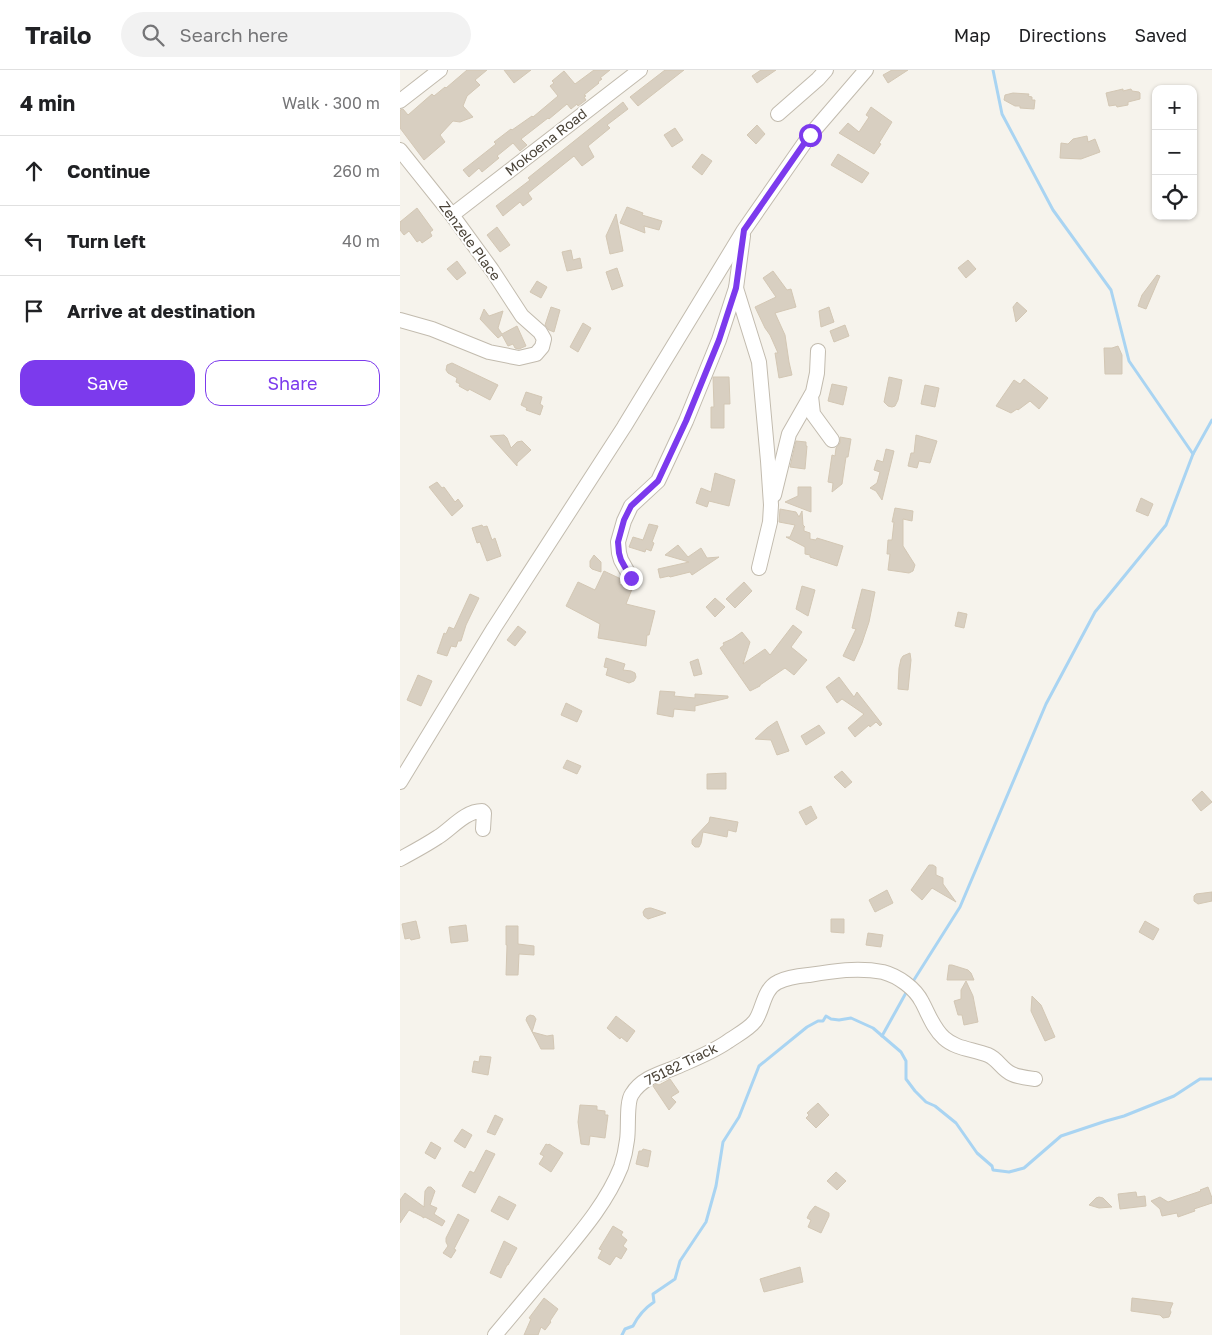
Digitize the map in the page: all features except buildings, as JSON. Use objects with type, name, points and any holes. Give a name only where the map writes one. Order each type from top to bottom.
[{"type":"street","points":[[400,101],[440,70]]},
{"type":"street","name":"Mokoena Road","points":[[452,214],[640,70]]},
{"type":"street","points":[[778,114],[826,70]]},
{"type":"street","points":[[400,782],[494,628],[624,427],[744,230],[810,135],[866,70]]},
{"type":"street","name":"Zenzele Place","points":[[400,150],[452,214],[522,316],[540,332],[544,339],[542,347],[536,354],[518,358],[489,352],[432,329],[400,320]]},
{"type":"street","points":[[631,578],[619,553],[618,542],[624,520],[631,506],[658,481],[686,421],[719,340],[736,288],[744,230]]},
{"type":"street","points":[[736,288],[759,362],[767,446],[771,505],[769,531],[759,568]]},
{"type":"street","points":[[771,505],[777,488],[781,463],[789,434],[811,396],[816,380],[818,351]]},
{"type":"street","points":[[811,396],[813,414],[832,440]]},
{"type":"street","points":[[400,859],[439,837],[463,818],[476,811],[484,813],[483,830]]},
{"type":"street","name":"75182 Track","points":[[495,1335],[600,1208],[625,1154],[628,1140],[630,1096],[643,1081],[724,1044],[750,1025],[757,1017],[769,990],[777,982],[793,977],[834,971],[864,970],[891,974],[915,992],[921,1000],[933,1026],[944,1038],[956,1046],[989,1055],[1012,1075],[1035,1079]]},
{"type":"waterway","points":[[993,70],[1002,114],[1053,210],[1111,290],[1129,361],[1193,454]]},
{"type":"waterway","points":[[912,983],[960,907],[1046,704],[1095,612],[1166,525],[1193,454],[1212,420]]},
{"type":"waterway","points":[[882,1036],[907,991]]},
{"type":"waterway","points":[[622,1335],[625,1329],[633,1326],[642,1312],[654,1302],[653,1294],[675,1279],[680,1261],[706,1222],[716,1186],[723,1142],[739,1117],[759,1066],[807,1027],[818,1021],[823,1021],[826,1016],[839,1020],[851,1018],[873,1028],[901,1052],[906,1061],[906,1079],[915,1091],[926,1102],[935,1106],[956,1123],[977,1153],[992,1166],[993,1170],[1009,1172],[1024,1168],[1061,1136],[1124,1116],[1174,1096],[1200,1079],[1212,1079]]},
{"type":"route","points":[[631,578],[619,553],[618,542],[624,520],[631,506],[658,481],[686,421],[719,340],[736,288],[744,230],[810,135]]}]
